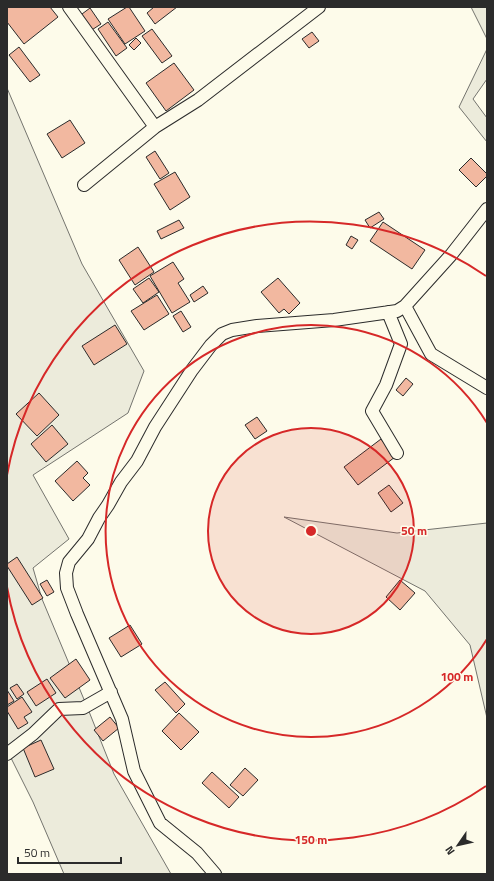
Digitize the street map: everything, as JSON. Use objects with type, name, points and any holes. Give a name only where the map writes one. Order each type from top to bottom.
[{"type":"street","points":[[69,7],[155,127]]},
{"type":"street","points":[[84,185],[155,127],[198,100],[319,7]]},
{"type":"street","points":[[215,874],[197,853],[160,823],[134,771],[122,719],[67,588],[66,573],[69,562],[88,540],[99,518],[121,482],[138,461],[155,427],[192,370],[211,345],[222,334],[232,330],[257,326],[334,320],[398,311],[405,306],[450,255],[487,209]]},
{"type":"street","points":[[405,306],[431,354],[487,388]]},
{"type":"street","points":[[388,312],[401,344],[386,385],[372,411],[397,453]]},
{"type":"street","points":[[7,754],[33,734],[59,709],[83,708],[111,692]]},
{"type":"shaded area","points":[[471,7],[487,7],[487,39]]},
{"type":"shaded area","points":[[487,49],[487,79],[473,99],[487,118],[487,142],[459,107]]},
{"type":"shaded area","points":[[7,88],[82,264],[144,371],[128,413],[33,475],[69,539],[33,568],[42,599],[114,774],[171,874],[64,874],[33,802],[7,750]]},
{"type":"shaded area","points":[[284,517],[397,533],[487,523],[487,718],[470,645],[425,591]]},
{"type":"building","points":[[7,7],[50,7],[58,17],[24,44],[7,22]]},
{"type":"building","points":[[129,7],[145,31],[125,44],[108,19]]},
{"type":"building","points":[[154,7],[177,7],[155,24],[147,13]]},
{"type":"building","points":[[90,8],[101,24],[84,35],[74,20]]},
{"type":"building","points":[[108,22],[127,48],[116,56],[98,29]]},
{"type":"building","points":[[152,29],[172,56],[162,63],[142,36]]},
{"type":"building","points":[[312,32],[319,41],[309,48],[302,39]]},
{"type":"building","points":[[136,38],[141,43],[134,50],[129,45]]},
{"type":"building","points":[[19,47],[40,75],[30,82],[9,55]]},
{"type":"building","points":[[174,63],[194,90],[166,111],[146,83]]},
{"type":"building","points":[[70,120],[85,143],[62,158],[47,134]]},
{"type":"building","points":[[155,151],[169,173],[160,179],[146,157]]},
{"type":"building","points":[[471,158],[487,174],[487,176],[476,187],[459,170]]},
{"type":"building","points":[[175,172],[190,197],[170,210],[154,184]]},
{"type":"building","points":[[379,212],[384,219],[370,228],[365,220]]},
{"type":"building","points":[[179,220],[184,228],[161,239],[157,231]]},
{"type":"building","points":[[383,222],[425,250],[412,269],[370,241]]},
{"type":"building","points":[[351,236],[358,240],[352,249],[346,245]]},
{"type":"building","points":[[138,247],[154,272],[135,285],[119,260]]},
{"type":"building","points":[[173,262],[184,279],[178,283],[190,302],[172,313],[150,276]]},
{"type":"building","points":[[149,278],[159,292],[143,303],[133,289]]},
{"type":"building","points":[[278,278],[300,303],[289,314],[284,309],[279,313],[261,292]]},
{"type":"building","points":[[203,286],[208,293],[194,302],[190,295]]},
{"type":"building","points":[[157,295],[169,314],[144,330],[131,311]]},
{"type":"building","points":[[181,311],[191,327],[183,332],[173,316]]},
{"type":"building","points":[[115,325],[127,344],[94,365],[82,346]]},
{"type":"building","points":[[406,378],[413,384],[403,396],[396,390]]},
{"type":"building","points":[[39,393],[59,415],[37,436],[16,414]]},
{"type":"building","points":[[257,417],[267,431],[255,439],[245,425]]},
{"type":"building","points":[[52,425],[68,444],[46,462],[31,444]]},
{"type":"building","points":[[381,439],[395,457],[358,485],[344,467]]},
{"type":"building","points":[[77,461],[88,473],[83,478],[90,485],[73,501],[55,481]]},
{"type":"building","points":[[389,485],[403,503],[391,512],[378,493]]},
{"type":"building","points":[[17,557],[43,598],[32,605],[7,566],[7,564]]},
{"type":"building","points":[[47,580],[54,592],[47,596],[40,584]]},
{"type":"building","points":[[400,580],[415,593],[400,610],[386,597]]},
{"type":"building","points":[[130,625],[142,644],[121,657],[109,638]]},
{"type":"building","points":[[76,659],[90,680],[65,698],[50,678]]},
{"type":"building","points":[[47,679],[56,693],[36,706],[27,692]]},
{"type":"building","points":[[165,682],[185,704],[176,713],[155,690]]},
{"type":"building","points":[[17,684],[24,694],[17,699],[10,688]]},
{"type":"building","points":[[7,690],[14,701],[7,705]]},
{"type":"building","points":[[22,697],[32,712],[24,717],[28,723],[18,729],[7,711],[7,707]]},
{"type":"building","points":[[179,713],[199,732],[181,750],[162,731]]},
{"type":"building","points":[[110,717],[119,728],[103,741],[94,730]]},
{"type":"building","points":[[41,740],[54,769],[35,777],[23,748]]},
{"type":"building","points":[[245,768],[258,780],[243,796],[230,785]]},
{"type":"building","points":[[212,772],[239,797],[229,808],[202,783]]}]
